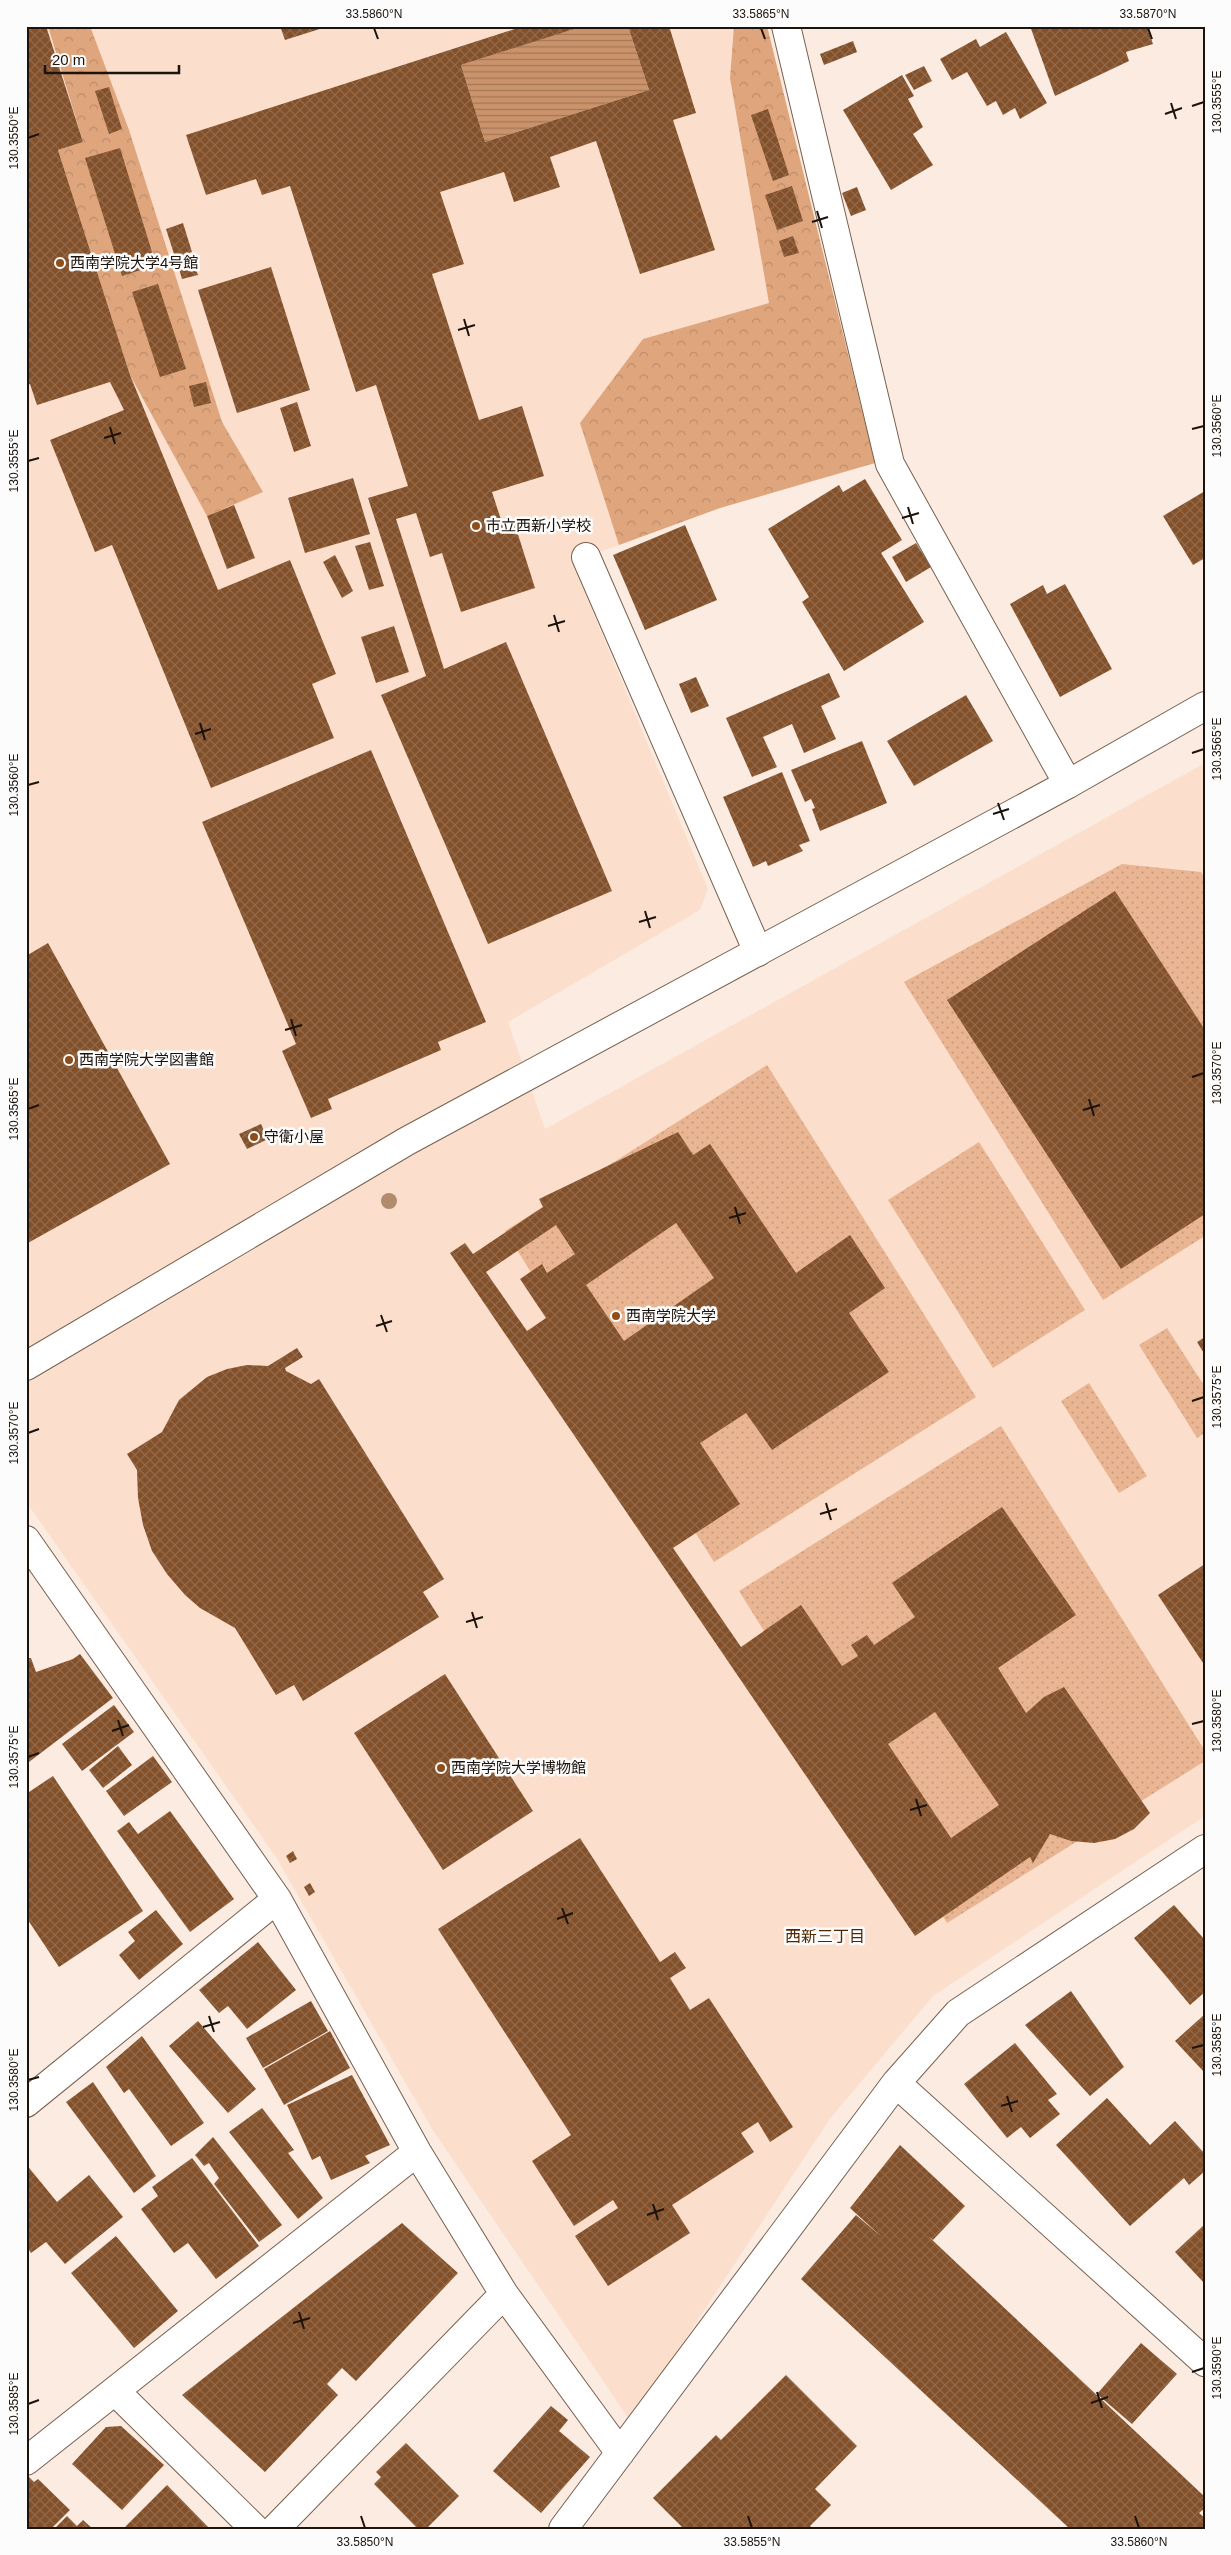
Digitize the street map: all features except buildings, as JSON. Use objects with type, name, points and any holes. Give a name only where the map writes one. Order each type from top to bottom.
[{"type":"street","points":[[786,26],[890,464],[1068,784]]},
{"type":"street","points":[[586,557],[758,952]]},
{"type":"street","points":[[26,1366],[407,1141],[1068,784],[1205,706]]},
{"type":"street","points":[[26,1540],[276,1899],[417,2152],[504,2294],[620,2453]]},
{"type":"street","points":[[563,2529],[896,2083],[958,2014],[1205,1849]]},
{"type":"street","points":[[29,2095],[276,1899]]},
{"type":"street","points":[[896,2083],[1205,2362]]},
{"type":"street","points":[[26,2462],[417,2152]]},
{"type":"street","points":[[275,2529],[504,2294]]},
{"type":"street","points":[[114,2391],[255,2529]]},
{"type":"shaded area","name":"西南学院大学","points":[[26,26],[767,26],[875,463],[720,508],[586,557],[573,564],[708,889],[700,910],[508,1022],[545,1129],[1205,763],[1205,1816],[933,1996],[829,2120],[631,2422],[432,2129],[276,1857],[26,1502]]},
{"type":"shaded area","points":[[581,26],[628,26],[649,90],[485,142],[461,65]]},
{"type":"shaded area","points":[[1122,864],[1201,872],[1205,878],[1205,1236],[1103,1300],[904,982]]},
{"type":"shaded area","points":[[767,1065],[976,1397],[714,1562],[505,1231]]},
{"type":"shaded area","points":[[979,1142],[1085,1310],[993,1368],[888,1200]]},
{"type":"shaded area","points":[[1167,1328],[1205,1387],[1205,1433],[1197,1438],[1139,1345]]},
{"type":"shaded area","points":[[1089,1383],[1147,1476],[1119,1493],[1061,1401]]},
{"type":"shaded area","points":[[1001,1426],[1205,1751],[1205,1761],[947,1923],[739,1591]]},
{"type":"green space","points":[[48,26],[90,26],[129,130],[222,422],[263,492],[207,516],[130,375],[58,150],[83,142]]},
{"type":"green space","points":[[734,26],[767,26],[875,463],[720,508],[619,545],[580,423],[643,339],[769,303],[730,78]]},
{"type":"place","name":"西南学院大学4号館","points":[[60,263]]},
{"type":"place","name":"市立西新小学校","points":[[476,526]]},
{"type":"place","name":"西南学院大学図書館","points":[[69,1060]]},
{"type":"place","name":"守衛小屋","points":[[254,1137]]},
{"type":"place","name":"西南学院大学","points":[[616,1316]]},
{"type":"place","name":"西南学院大学博物館","points":[[441,1768]]},
{"type":"district","name":"西新三丁目","points":[[825,1936]]}]
